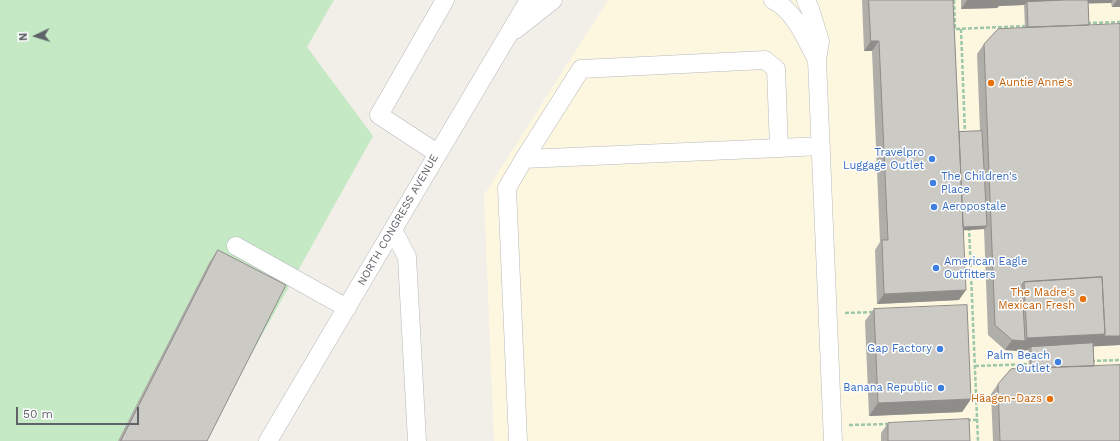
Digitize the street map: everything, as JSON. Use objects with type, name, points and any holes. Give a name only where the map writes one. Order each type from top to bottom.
[{"type":"street","points":[[437,153],[379,115],[445,0]]},
{"type":"street","name":"NORTH CONGRESS AVENUE","points":[[268,441],[528,0]]},
{"type":"street","points":[[507,36],[553,0]]},
{"type":"street","points":[[773,0],[780,4],[795,19],[817,60]]},
{"type":"street","points":[[806,0],[820,41],[817,60],[833,441]]},
{"type":"street","points":[[518,441],[506,188],[580,69],[765,60],[776,69],[779,148]]},
{"type":"street","points":[[524,159],[821,146]]},
{"type":"street","points":[[393,230],[407,257],[417,441]]},
{"type":"street","points":[[236,246],[347,308]]},
{"type":"path","points":[[954,0],[955,29],[1032,26]]},
{"type":"path","points":[[1080,24],[1120,22]]},
{"type":"path","points":[[960,28],[965,140]]},
{"type":"path","points":[[968,220],[978,441]]},
{"type":"path","points":[[842,313],[881,312]]},
{"type":"path","points":[[1089,361],[1120,360]]},
{"type":"path","points":[[975,366],[1036,363]]},
{"type":"path","points":[[961,420],[977,420]]},
{"type":"path","points":[[847,426],[893,424]]},
{"type":"shaded area","points":[[608,0],[1120,0],[1120,441],[494,441],[484,195]]},
{"type":"green space","points":[[0,0],[334,0],[307,47],[373,136],[203,441],[0,441]]},
{"type":"building","points":[[869,0],[953,0],[966,290],[884,294],[882,240],[888,240],[879,41],[871,41]]},
{"type":"building","points":[[1088,0],[1089,25],[1028,27],[1027,2]]},
{"type":"building","points":[[1120,24],[1120,336],[1104,336],[1102,277],[1024,282],[1022,284],[1025,341],[1012,340],[995,325],[984,44],[998,29]]},
{"type":"building","points":[[982,131],[987,226],[963,227],[959,132]]},
{"type":"building","points":[[218,250],[286,285],[207,441],[121,441]]},
{"type":"building","points":[[1102,277],[1105,334],[1027,338],[1024,282]]},
{"type":"building","points":[[967,305],[971,399],[878,403],[874,309]]},
{"type":"building","points":[[1093,343],[1094,366],[1031,368],[1031,347]]},
{"type":"building","points":[[1120,365],[1120,441],[1000,441],[998,384],[1011,369]]},
{"type":"building","points":[[969,419],[970,441],[888,441],[888,423]]},
{"type":"place","name":"Auntie Anne's","points":[[991,83]]},
{"type":"place","name":"Travelpro Luggage Outlet","points":[[932,159]]},
{"type":"place","name":"The Children's Place","points":[[933,183]]},
{"type":"place","name":"Aeropostale","points":[[934,207]]},
{"type":"place","name":"American Eagle Outfitters","points":[[936,268]]},
{"type":"place","name":"The Madre's Mexican Fresh","points":[[1083,299]]},
{"type":"place","name":"Gap Factory","points":[[940,349]]},
{"type":"place","name":"Palm Beach Outlet","points":[[1058,362]]},
{"type":"place","name":"Banana Republic","points":[[941,388]]},
{"type":"place","name":"Häagen-Dazs","points":[[1050,399]]}]
